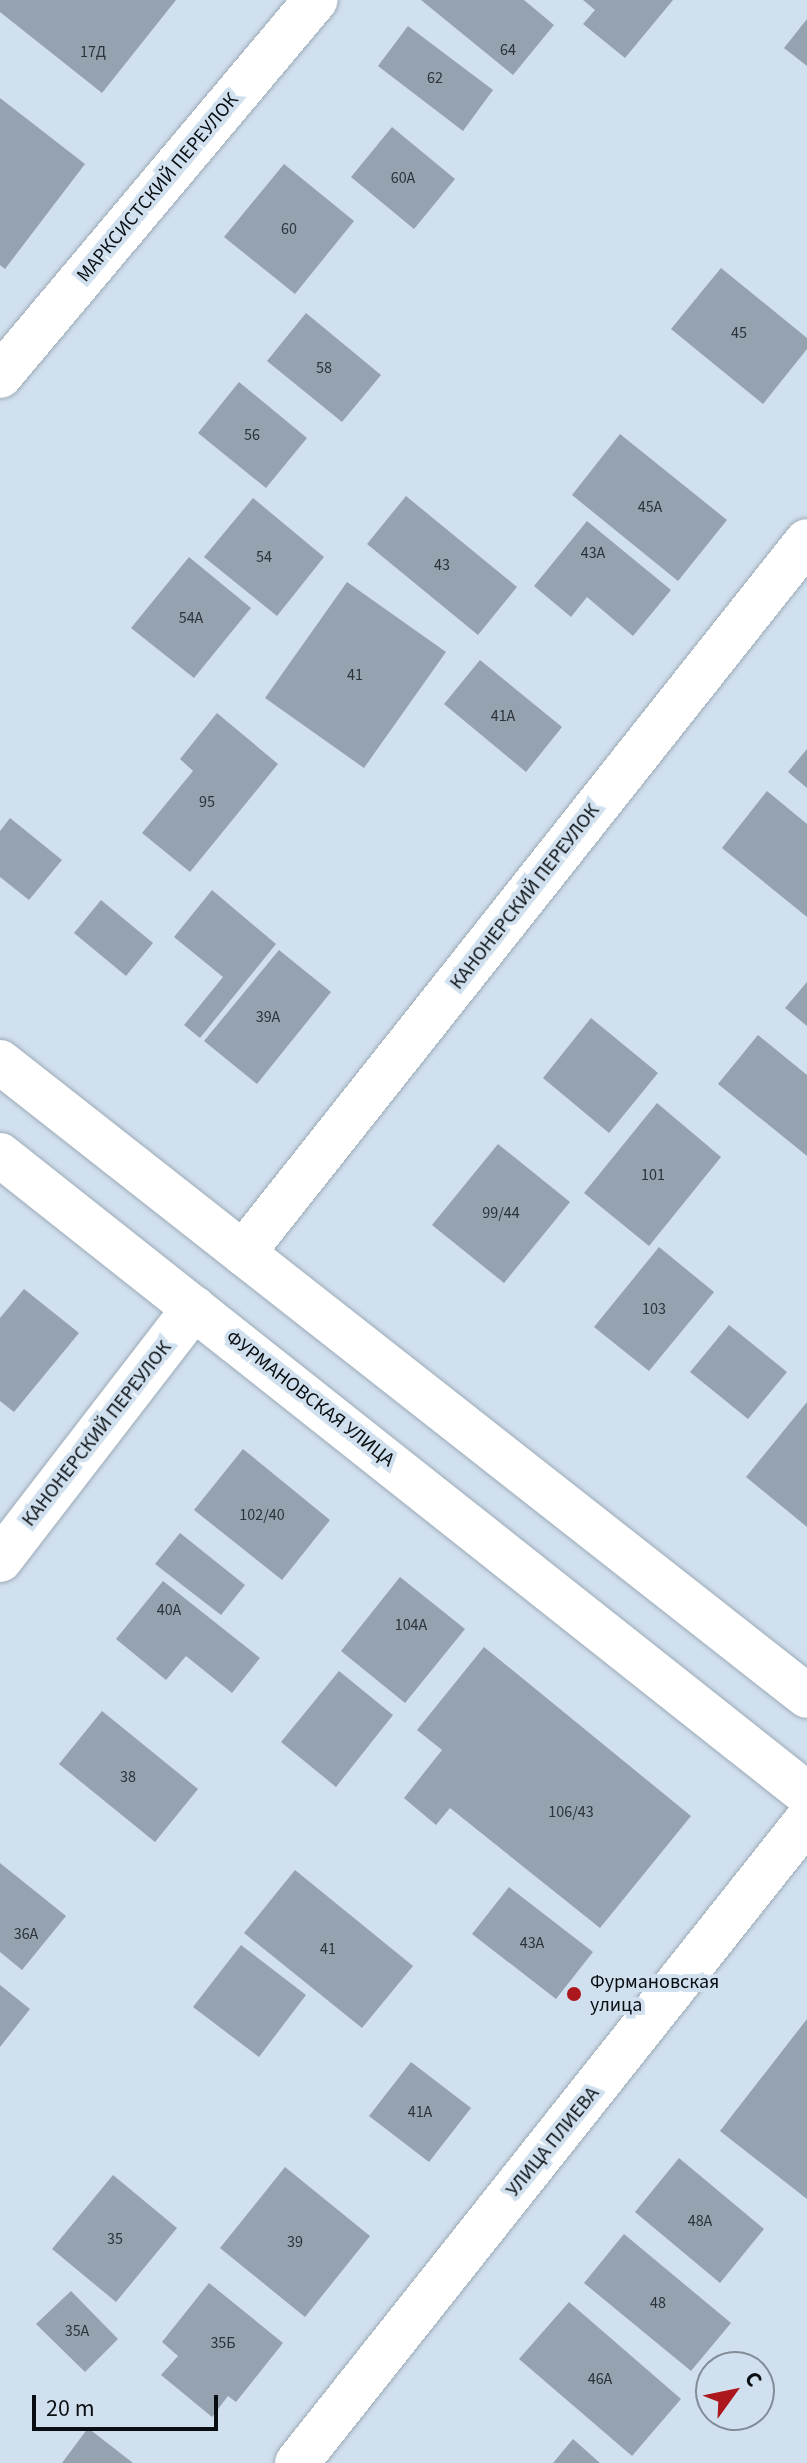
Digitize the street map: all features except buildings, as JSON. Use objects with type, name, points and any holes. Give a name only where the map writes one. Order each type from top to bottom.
[{"type":"street","name":"МАРКСИСТСКИЙ ПЕРЕУЛОК","points":[[0,376],[315,0]]},
{"type":"street","name":"КАНОНЕРСКИЙ ПЕРЕУЛОК","points":[[243,1253],[807,541]]},
{"type":"street","points":[[0,1062],[807,1696]]},
{"type":"street","name":"ФУРМАНОВСКАЯ УЛИЦА","points":[[0,1155],[807,1794]]},
{"type":"street","name":"КАНОНЕРСКИЙ ПЕРЕУЛОК","points":[[0,1560],[194,1308]]},
{"type":"street","name":"УЛИЦА ПЛИЕВА","points":[[297,2463],[807,1820]]},
{"type":"place","name":"Фурмановская улица","points":[[574,1994]]}]
